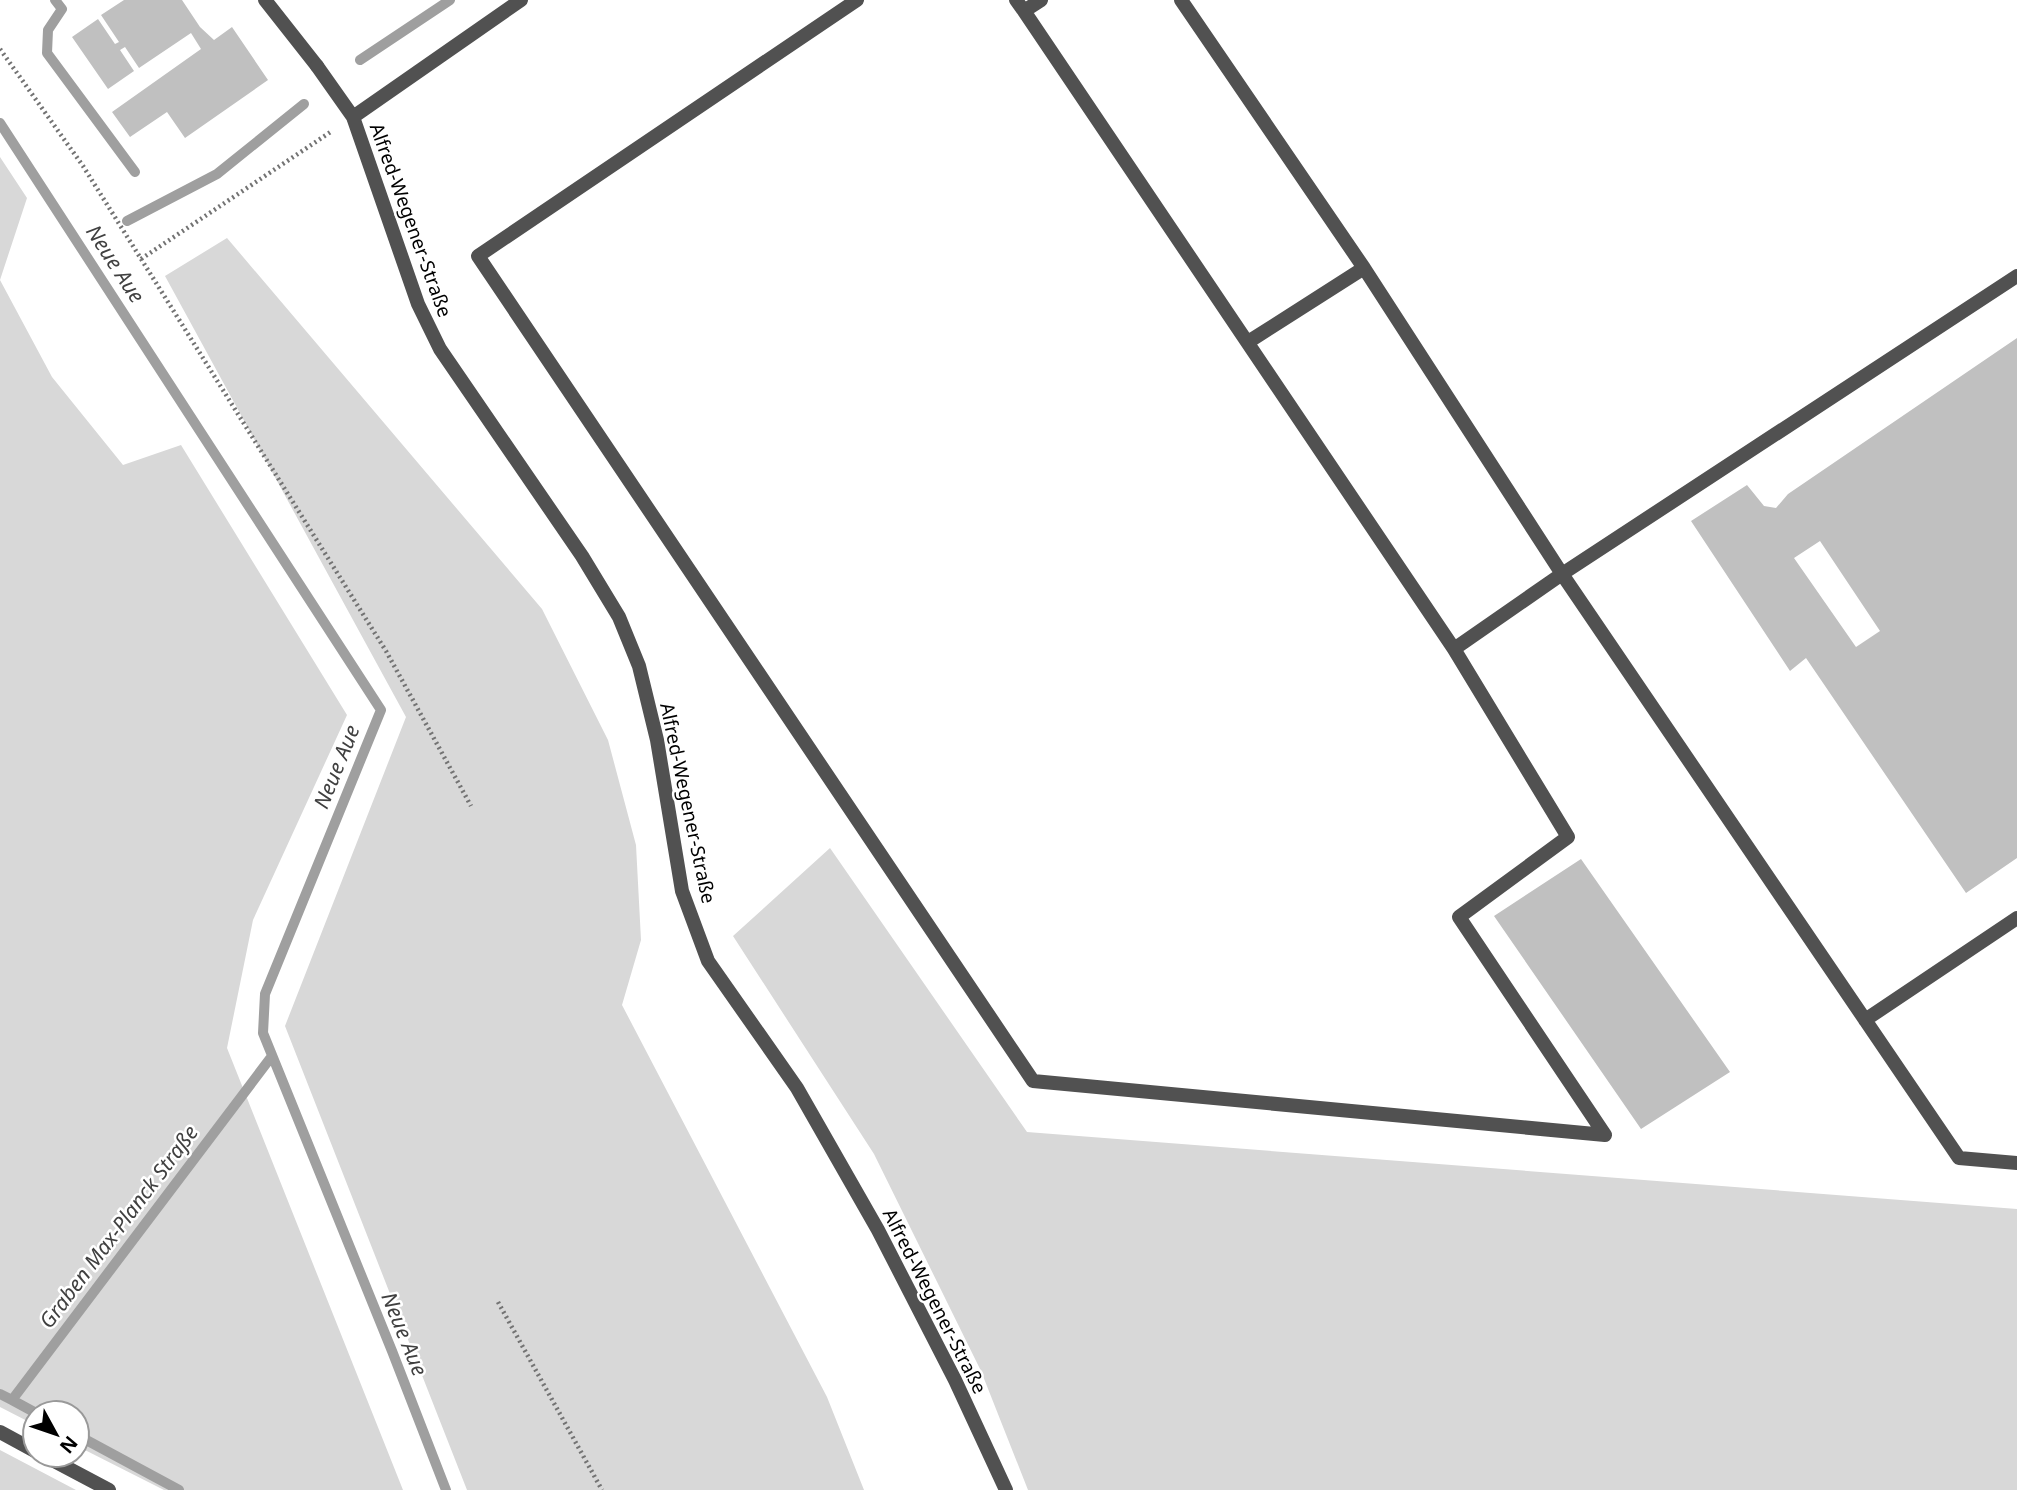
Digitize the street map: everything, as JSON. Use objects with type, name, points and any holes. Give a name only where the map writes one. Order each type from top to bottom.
[{"type":"street","name":"Alfred-Wegener-Straße","points":[[265,0],[353,117],[418,304],[440,349],[582,556],[619,617],[639,666],[657,740],[682,891],[708,961],[797,1088],[872,1218],[955,1380],[1006,1490]]},
{"type":"street","name":"Alfred-Wegener-Straße","points":[[353,117],[521,0]]},
{"type":"street","points":[[857,0],[478,257],[1033,1081],[1605,1135],[1459,917],[1568,837],[1454,649],[1020,5],[1041,0]]},
{"type":"street","points":[[1181,0],[1364,268],[1562,574],[1959,1158],[2017,1163]]},
{"type":"street","points":[[1248,342],[1364,268]]},
{"type":"street","points":[[1454,649],[1562,574],[2017,276]]},
{"type":"street","points":[[1866,1020],[2017,918]]},
{"type":"street","points":[[0,1432],[21,1443]]},
{"type":"street","points":[[69,1469],[109,1490]]},
{"type":"path","points":[[0,50],[83,166],[386,651],[471,806]]},
{"type":"path","points":[[141,259],[353,117]]},
{"type":"path","points":[[498,1302],[602,1490]]},
{"type":"shaded area","points":[[0,157],[27,198],[0,280]]},
{"type":"shaded area","points":[[227,238],[542,609],[608,740],[636,845],[641,940],[622,1005],[827,1397],[864,1490],[467,1490],[285,1026],[406,717],[165,276]]},
{"type":"shaded area","points":[[0,280],[52,377],[123,465],[181,445],[347,715],[253,920],[227,1048],[403,1490],[164,1490],[91,1453],[91,1399],[21,1399],[21,1418],[0,1407]]},
{"type":"shaded area","points":[[830,848],[1027,1132],[2017,1209],[2017,1490],[1028,1490],[981,1371],[874,1154],[733,936]]},
{"type":"shaded area","points":[[0,1450],[21,1461],[21,1469],[36,1469],[76,1490],[0,1490]]},
{"type":"building","points":[[124,0],[182,0],[200,27],[214,40],[232,27],[268,80],[185,138],[167,112],[130,137],[112,112],[201,49],[191,33],[139,68],[125,47],[120,50],[134,71],[108,89],[72,37],[98,19],[115,44],[119,42],[101,15]]},
{"type":"building","points":[[2017,338],[2017,858],[1966,893],[1806,658],[1790,671],[1691,521],[1747,485],[1764,506],[1776,508],[1788,494]],"holes":[[[1820,541],[1880,631],[1856,647],[1794,558]]]},
{"type":"building","points":[[1581,859],[1730,1072],[1641,1129],[1494,916]]},
{"type":"waterway","points":[[55,0],[62,9],[48,30],[47,53],[135,172]]},
{"type":"waterway","points":[[360,60],[450,0]]},
{"type":"waterway","points":[[127,221],[217,174],[304,104]]},
{"type":"waterway","name":"Neue Aue","points":[[0,123],[381,710],[265,994],[263,1033],[446,1490]]},
{"type":"waterway","name":"Graben Max-Planck Straße","points":[[21,1405],[12,1400],[272,1056]]},
{"type":"waterway","points":[[0,1394],[12,1400]]},
{"type":"waterway","name":"Graben Max-Planck Straße","points":[[91,1443],[179,1490]]}]
